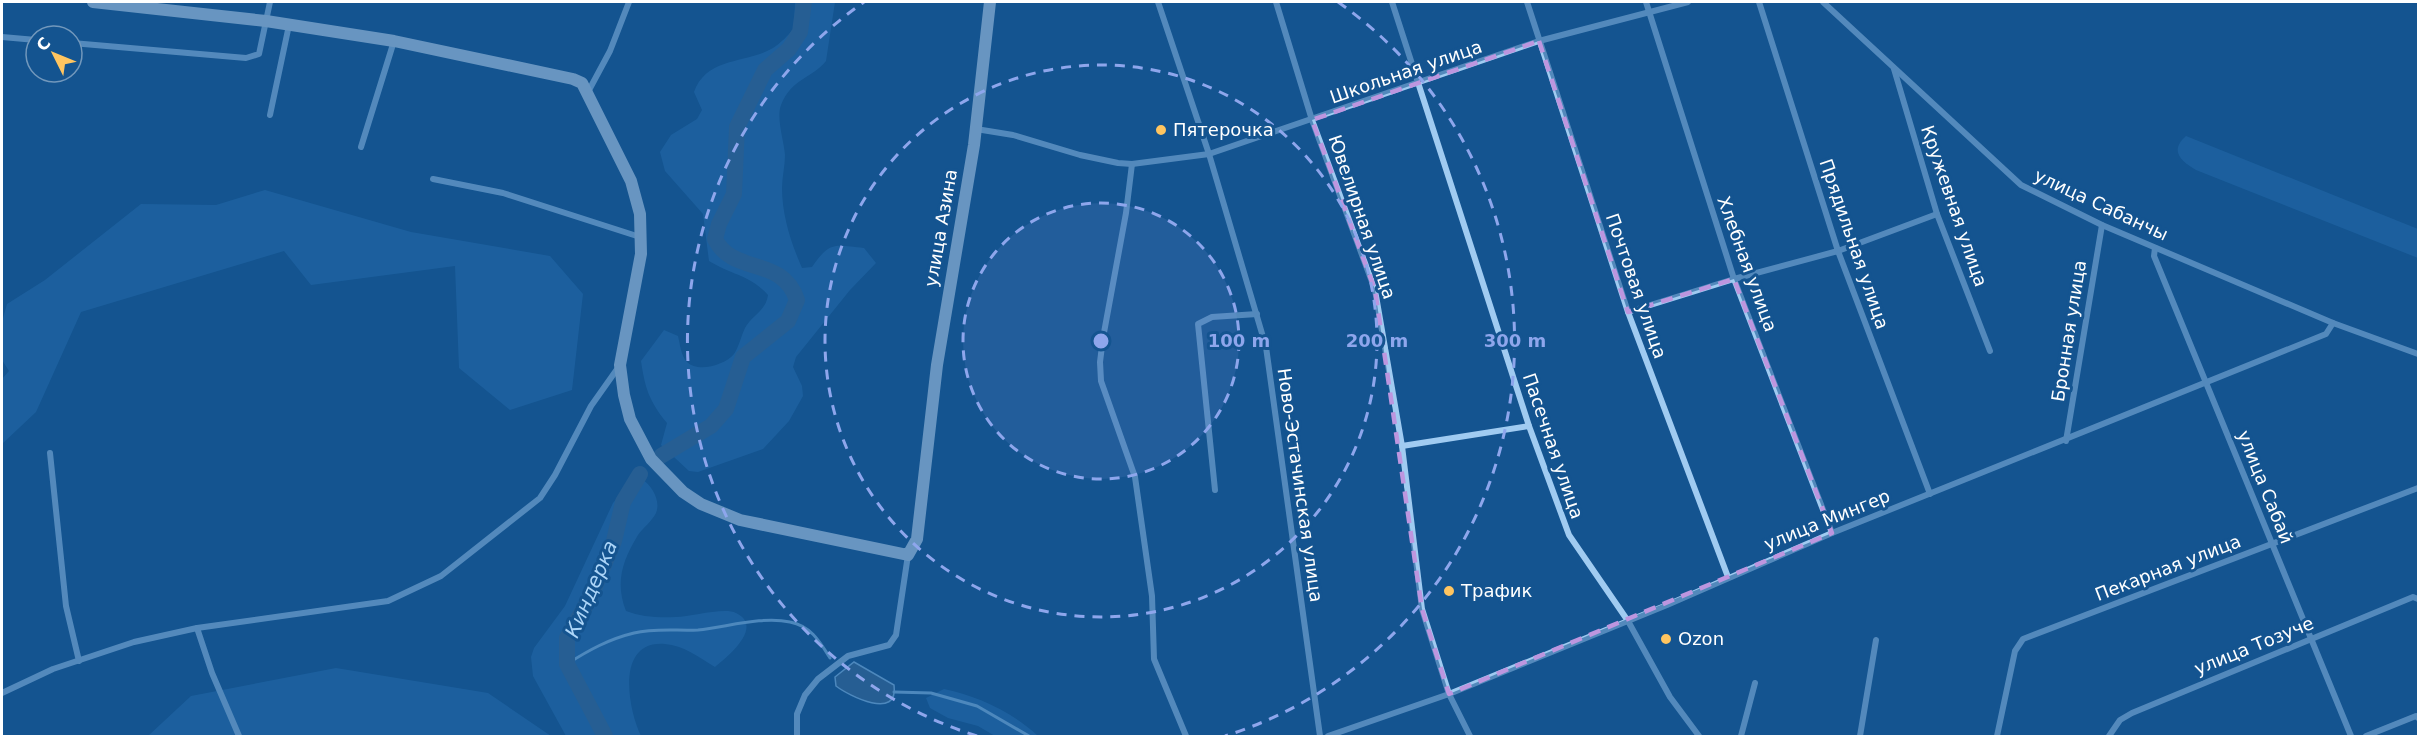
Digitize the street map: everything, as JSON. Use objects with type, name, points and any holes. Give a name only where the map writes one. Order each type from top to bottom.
[{"type":"street","points":[[93,2],[266,21],[394,41],[573,79],[582,83],[631,181],[640,214],[642,238],[620,365],[624,395],[640,442],[664,473],[701,504],[740,520],[908,555],[896,635],[889,645],[848,656],[818,679],[805,695],[797,714],[797,736]]},
{"type":"street","points":[[84,44],[246,58],[259,54],[270,2]]},
{"type":"street","points":[[588,92],[610,51],[630,2]]},
{"type":"street","name":"улица Азина","points":[[908,555],[917,539],[939,354],[976,129],[990,2]]},
{"type":"street","name":"Ново-Эстачинская улица","points":[[1158,2],[1209,154],[1266,347],[1320,736]]},
{"type":"street","name":"Ювелирная улица","points":[[1276,2],[1312,120],[1375,290],[1402,446],[1422,609],[1449,694],[1470,736]]},
{"type":"street","name":"Пасечная улица","points":[[1392,2],[1529,426],[1569,535],[1628,621],[1670,696],[1699,736]]},
{"type":"street","name":"Почтовая улица","points":[[1527,2],[1628,312],[1728,577]]},
{"type":"street","name":"Хлебная улица","points":[[1646,2],[1734,279],[1832,533]]},
{"type":"street","name":"Школьная улица","points":[[976,129],[1013,135],[1080,155],[1132,164],[1209,154],[1539,41],[1688,2]]},
{"type":"street","name":"Прядильная улица","points":[[1759,2],[1838,251],[1930,494]]},
{"type":"street","name":"улица Сабанчы","points":[[1823,2],[2021,184],[2102,225],[2332,323],[2418,354]]},
{"type":"street","points":[[270,115],[289,25]]},
{"type":"street","points":[[2,37],[24,39]]},
{"type":"street","points":[[361,147],[394,41]]},
{"type":"street","name":"Кружевная улица","points":[[1894,69],[1937,214],[1990,351]]},
{"type":"street","points":[[1132,164],[1126,213],[1102,346],[1101,381],[1135,477],[1152,596],[1154,659],[1186,736]]},
{"type":"street","points":[[433,179],[503,193],[642,238]]},
{"type":"street","points":[[1628,312],[1734,279],[1838,251],[1937,214]]},
{"type":"street","name":"Бронная улица","points":[[2066,441],[2102,225]]},
{"type":"street","name":"улица Сабай","points":[[2156,248],[2154,256],[2351,736]]},
{"type":"street","points":[[1215,490],[1198,324],[1212,317],[1257,315]]},
{"type":"street","name":"улица Мингер","points":[[1328,736],[1449,694],[1628,621],[1832,533],[2207,384],[2326,334],[2332,323]]},
{"type":"street","points":[[2,693],[79,661],[134,642],[197,628],[388,602],[441,576],[540,498],[555,475],[591,406],[620,365]]},
{"type":"street","points":[[1402,446],[1529,426]]},
{"type":"street","points":[[50,453],[66,606],[79,661]]},
{"type":"street","name":"Пекарная улица","points":[[1997,736],[2015,651],[2023,639],[2418,488]]},
{"type":"street","name":"улица Тозуче","points":[[2109,736],[2120,720],[2132,713],[2413,597],[2418,599]]},
{"type":"street","points":[[197,628],[212,673],[239,736]]},
{"type":"street","points":[[1860,736],[1876,640]]},
{"type":"street","points":[[1741,736],[1755,683]]},
{"type":"street","points":[[2366,736],[2416,716],[2418,718]]},
{"type":"highlighted area","points":[[1539,41],[1628,312],[1734,279],[1832,533],[1449,694],[1422,609],[1375,290],[1312,120]]},
{"type":"shaded area","points":[[795,2],[835,2],[826,61],[791,89],[785,96],[780,110],[785,155],[782,198],[791,239],[802,268],[812,267],[828,249],[839,246],[864,248],[876,263],[850,290],[796,357],[793,367],[802,386],[803,396],[789,421],[763,449],[698,472],[689,471],[661,445],[667,423],[649,394],[641,361],[664,330],[678,336],[683,357],[692,365],[711,366],[730,358],[745,328],[765,305],[768,295],[754,283],[709,261],[703,214],[665,171],[660,152],[671,135],[697,119],[702,110],[694,92],[700,80],[718,66],[762,53],[779,44],[794,29]]},
{"type":"shaded area","points":[[2186,136],[2418,229],[2418,258],[2196,170],[2179,155],[2178,146]]},
{"type":"shaded area","points":[[265,190],[411,232],[550,256],[583,294],[572,390],[510,410],[459,368],[455,266],[311,285],[284,251],[81,312],[36,412],[2,444],[2,379],[9,371],[2,360],[2,322],[7,304],[45,280],[141,204],[216,205]]},
{"type":"shaded area","points":[[643,480],[655,494],[657,508],[654,516],[638,535],[624,563],[621,591],[626,611],[644,616],[682,617],[731,611],[744,619],[745,634],[734,650],[715,667],[672,645],[649,646],[638,653],[632,664],[629,678],[632,710],[641,736],[566,736],[533,676],[531,657],[534,648],[565,606],[613,503],[622,492]]},
{"type":"shaded area","points":[[854,662],[894,685],[893,696],[889,702],[881,704],[861,700],[836,686],[835,677]]},
{"type":"shaded area","points":[[336,668],[488,693],[551,736],[148,736],[191,696]]},
{"type":"shaded area","points":[[944,689],[969,696],[1006,712],[1038,736],[995,736],[978,726],[948,718],[930,708],[926,698]]},
{"type":"waterway","name":"Киндерка","points":[[661,456],[711,426],[726,409],[743,357],[788,321],[797,300],[790,286],[780,277],[733,258],[715,239],[719,224],[734,194],[737,127],[765,70],[789,49],[800,32],[804,2]]},
{"type":"waterway","name":"Киндерка","points":[[605,736],[567,664],[567,638],[591,596],[614,541],[623,502],[640,474]]},
{"type":"waterway","points":[[567,664],[616,638],[642,631],[698,630],[768,620],[790,622],[804,627],[814,636],[830,658]]},
{"type":"waterway","points":[[894,692],[931,693],[977,706],[1029,736]]},
{"type":"place","name":"Пятерочка","points":[[1161,130]]},
{"type":"place","name":"Трафик","points":[[1449,591]]},
{"type":"place","name":"Ozon","points":[[1666,639]]}]
